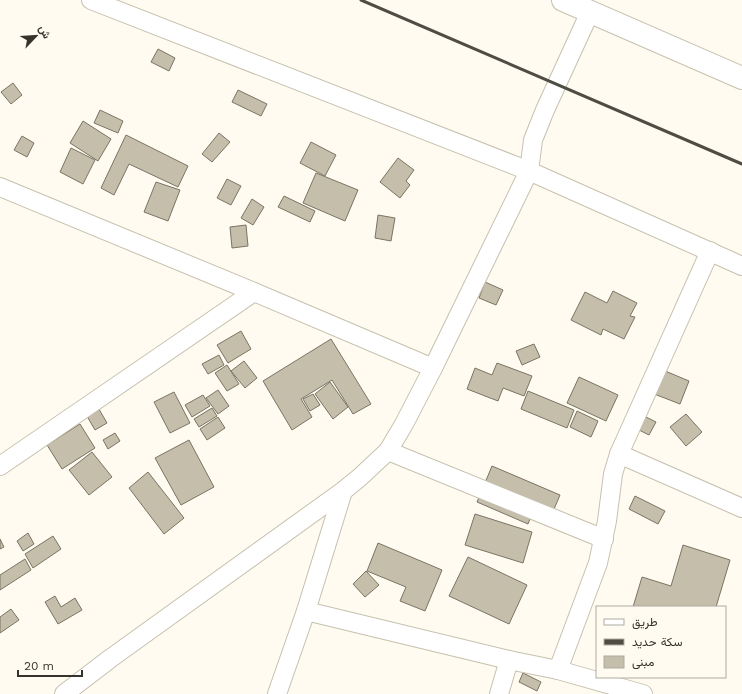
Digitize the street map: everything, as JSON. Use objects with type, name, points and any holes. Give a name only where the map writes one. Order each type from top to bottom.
[{"type":"main road","points":[[563,0],[742,78]]},
{"type":"street","points":[[91,0],[529,171],[742,266]]},
{"type":"street","points":[[64,694],[111,658],[343,491],[360,478],[388,451],[433,368],[529,171],[533,140],[542,116],[590,12]]},
{"type":"street","points":[[0,187],[433,368]]},
{"type":"street","points":[[558,670],[598,563],[604,539],[613,474],[619,454],[710,251]]},
{"type":"street","points":[[0,466],[254,292]]},
{"type":"street","points":[[388,451],[604,539]]},
{"type":"street","points":[[619,454],[742,508]]},
{"type":"street","points":[[277,694],[306,611],[343,491]]},
{"type":"street","points":[[306,611],[509,660],[558,670],[643,694]]},
{"type":"street","points":[[498,694],[509,660]]},
{"type":"building","points":[[158,49],[175,58],[169,71],[151,62]]},
{"type":"building","points":[[13,83],[22,95],[11,104],[1,92]]},
{"type":"building","points":[[238,90],[267,104],[261,116],[232,102]]},
{"type":"building","points":[[100,110],[123,121],[118,133],[94,123]]},
{"type":"building","points":[[83,121],[111,139],[98,161],[70,143]]},
{"type":"building","points":[[219,133],[230,142],[212,162],[202,154]]},
{"type":"building","points":[[126,135],[188,166],[178,187],[129,164],[114,195],[101,188]]},
{"type":"building","points":[[22,136],[34,143],[27,157],[14,150]]},
{"type":"building","points":[[311,142],[336,155],[325,176],[300,163]]},
{"type":"building","points":[[71,148],[95,160],[83,184],[60,172]]},
{"type":"building","points":[[398,158],[414,170],[406,181],[410,185],[400,198],[380,182]]},
{"type":"building","points":[[316,173],[358,190],[345,221],[303,203]]},
{"type":"building","points":[[227,179],[241,186],[231,205],[217,198]]},
{"type":"building","points":[[156,182],[180,190],[168,221],[144,212]]},
{"type":"building","points":[[284,196],[315,211],[310,222],[278,207]]},
{"type":"building","points":[[252,199],[264,207],[253,225],[241,218]]},
{"type":"building","points":[[378,215],[395,218],[391,241],[375,238]]},
{"type":"building","points":[[246,225],[248,246],[232,248],[230,227]]},
{"type":"building","points":[[485,282],[503,290],[496,305],[479,298]]},
{"type":"building","points":[[613,291],[637,303],[630,316],[635,317],[624,339],[603,329],[601,335],[571,320],[585,292],[607,303]]},
{"type":"building","points":[[241,331],[251,349],[228,363],[217,345]]},
{"type":"building","points":[[331,339],[371,404],[353,414],[332,380],[301,399],[312,417],[292,430],[263,381]]},
{"type":"building","points":[[534,344],[540,357],[522,365],[516,351]]},
{"type":"building","points":[[219,355],[224,365],[208,374],[202,364]]},
{"type":"building","points":[[244,361],[257,378],[245,388],[231,371]]},
{"type":"building","points":[[497,363],[532,376],[524,396],[503,388],[498,401],[467,389],[475,368],[492,375]]},
{"type":"building","points":[[227,365],[239,384],[227,391],[215,373]]},
{"type":"building","points":[[658,368],[689,381],[680,404],[649,392]]},
{"type":"building","points":[[579,377],[618,395],[606,421],[567,403]]},
{"type":"building","points":[[330,382],[348,407],[333,419],[315,394]]},
{"type":"building","points":[[218,390],[229,406],[218,414],[206,398]]},
{"type":"building","points":[[528,391],[574,410],[567,428],[521,409]]},
{"type":"building","points":[[174,392],[190,423],[170,433],[154,402]]},
{"type":"building","points":[[313,394],[320,405],[310,411],[303,399]]},
{"type":"building","points":[[203,395],[210,406],[192,417],[185,405]]},
{"type":"building","points":[[96,404],[107,423],[95,430],[84,411]]},
{"type":"building","points":[[212,408],[217,416],[199,427],[194,419]]},
{"type":"building","points":[[577,411],[598,421],[591,437],[570,427]]},
{"type":"building","points":[[638,413],[656,422],[649,435],[631,426]]},
{"type":"building","points":[[686,414],[702,432],[686,446],[670,427]]},
{"type":"building","points":[[218,417],[225,428],[207,440],[200,429]]},
{"type":"building","points":[[80,424],[95,448],[62,469],[47,445]]},
{"type":"building","points":[[115,433],[120,441],[108,449],[103,440]]},
{"type":"building","points":[[189,440],[214,487],[181,505],[155,458]]},
{"type":"building","points":[[92,452],[112,477],[89,495],[69,470]]},
{"type":"building","points":[[492,466],[560,495],[552,514],[535,506],[528,524],[477,502]]},
{"type":"building","points":[[148,472],[184,518],[164,534],[129,488]]},
{"type":"building","points":[[635,496],[665,511],[658,524],[629,509]]},
{"type":"building","points":[[475,514],[532,532],[523,563],[465,545]]},
{"type":"building","points":[[28,533],[34,544],[23,551],[17,541]]},
{"type":"building","points":[[53,536],[61,549],[33,568],[25,554]]},
{"type":"building","points":[[0,539],[4,547],[0,549]]},
{"type":"building","points":[[378,543],[442,570],[425,611],[400,601],[406,587],[367,571]]},
{"type":"building","points":[[683,545],[730,560],[716,606],[633,606],[642,577],[671,586]]},
{"type":"building","points":[[468,557],[527,585],[509,624],[449,596]]},
{"type":"building","points":[[25,559],[31,570],[0,590],[0,575]]},
{"type":"building","points":[[366,571],[379,585],[365,597],[353,584]]},
{"type":"building","points":[[55,596],[61,607],[75,598],[82,610],[58,624],[45,602]]},
{"type":"building","points":[[11,609],[19,620],[0,633],[0,617]]},
{"type":"building","points":[[523,673],[541,682],[537,691],[519,682]]},
{"type":"railway","points":[[361,0],[742,164]]}]
